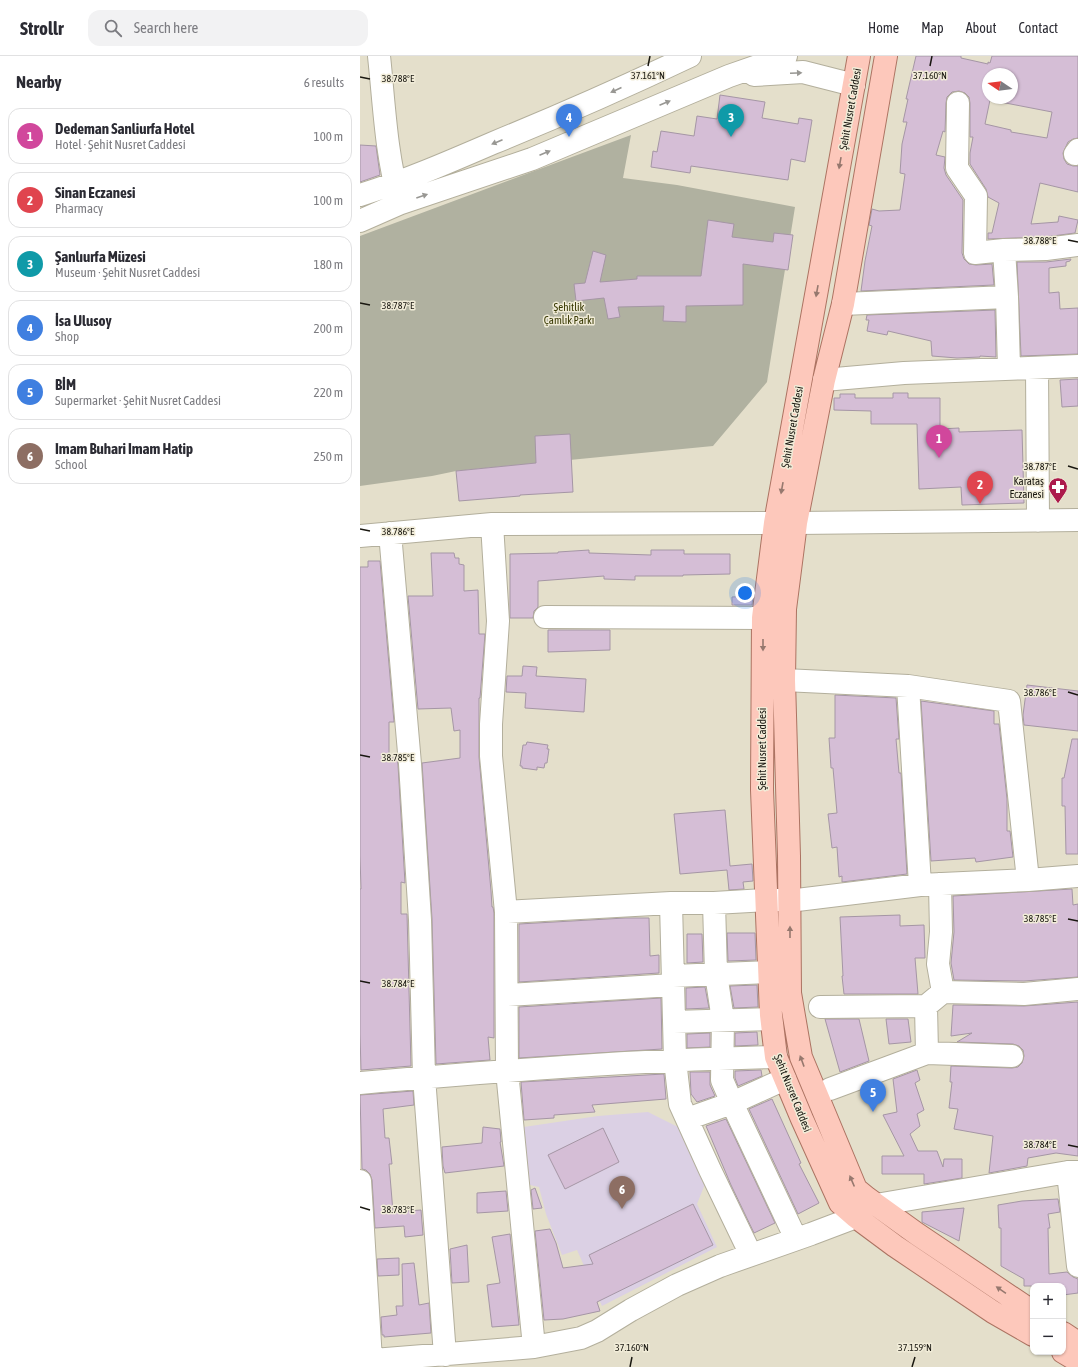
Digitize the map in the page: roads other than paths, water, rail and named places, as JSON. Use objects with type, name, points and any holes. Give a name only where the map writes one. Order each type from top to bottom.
[{"type":"main road","name":"Şehit Nusret Caddesi","points":[[859,56],[786,523],[784,680],[790,900],[790,993],[800,1057],[856,1189],[1030,1310]]},
{"type":"main road","name":"Şehit Nusret Caddesi","points":[[886,56],[842,304],[763,618],[762,790],[771,1019],[776,1057],[840,1203],[895,1246],[993,1312],[1030,1333]]},
{"type":"main road","points":[[1066,1335],[1078,1343]]},
{"type":"main road","points":[[1066,1354],[1078,1361]]},
{"type":"street","points":[[379,56],[386,125],[398,194]]},
{"type":"street","points":[[360,221],[398,194],[535,126],[642,79],[690,56]]},
{"type":"street","points":[[360,195],[398,194],[532,159],[729,76],[786,56]]},
{"type":"street","points":[[729,76],[803,72],[854,85]]},
{"type":"street","points":[[958,103],[957,168],[976,196],[975,253],[1004,250],[1046,249],[1078,245]]},
{"type":"street","points":[[1004,250],[1008,296],[1009,368]]},
{"type":"street","points":[[842,304],[1008,296]]},
{"type":"street","points":[[824,380],[904,373],[1078,366]]},
{"type":"street","points":[[1037,368],[1038,521]]},
{"type":"street","points":[[360,536],[492,524],[1078,520]]},
{"type":"street","points":[[492,524],[498,621],[491,724],[491,756],[506,912],[508,995],[507,1071],[534,1348]]},
{"type":"street","points":[[390,533],[410,764],[420,920],[424,1077],[445,1355]]},
{"type":"street","points":[[545,616],[763,618]]},
{"type":"street","points":[[784,680],[908,686],[1009,701],[1028,880]]},
{"type":"street","points":[[908,686],[930,884],[941,932],[938,964],[943,992]]},
{"type":"street","points":[[506,912],[671,903],[790,900],[930,884],[1028,880],[1078,876]]},
{"type":"street","points":[[671,903],[675,1060],[680,1104],[751,1255]]},
{"type":"street","points":[[714,903],[716,974],[723,1020],[722,1080],[796,1239]]},
{"type":"street","points":[[508,995],[673,980],[716,974],[769,972]]},
{"type":"street","points":[[820,1007],[926,1006],[943,992],[1024,994],[1078,989]]},
{"type":"street","points":[[926,1006],[927,1053]]},
{"type":"street","points":[[674,1022],[771,1019]]},
{"type":"street","points":[[830,1089],[927,1053],[1012,1056]]},
{"type":"street","points":[[360,1083],[424,1077],[675,1060],[776,1057]]},
{"type":"street","points":[[687,1119],[732,1103],[785,1079]]},
{"type":"street","points":[[876,1204],[1073,1172],[1078,1260]]},
{"type":"street","points":[[360,1181],[366,1361],[534,1348],[581,1338],[597,1331],[631,1310],[677,1285],[720,1266],[856,1217]]},
{"type":"place","name":"İsa Ulusoy","points":[[569,137]]},
{"type":"place","name":"Şanlıurfa Müzesi","points":[[731,137]]},
{"type":"place","name":"Dedeman Sanliurfa Hotel","points":[[939,458]]},
{"type":"place","name":"Sinan Eczanesi","points":[[980,504]]},
{"type":"place","name":"Karataş Eczanesi","points":[[1058,504]]},
{"type":"place","name":"BİM","points":[[873,1112]]},
{"type":"place","name":"Imam Buhari Imam Hatip","points":[[622,1209]]},
{"type":"park label","name":"Şehitlik Çamlık Parkı","points":[[569,313]]}]
